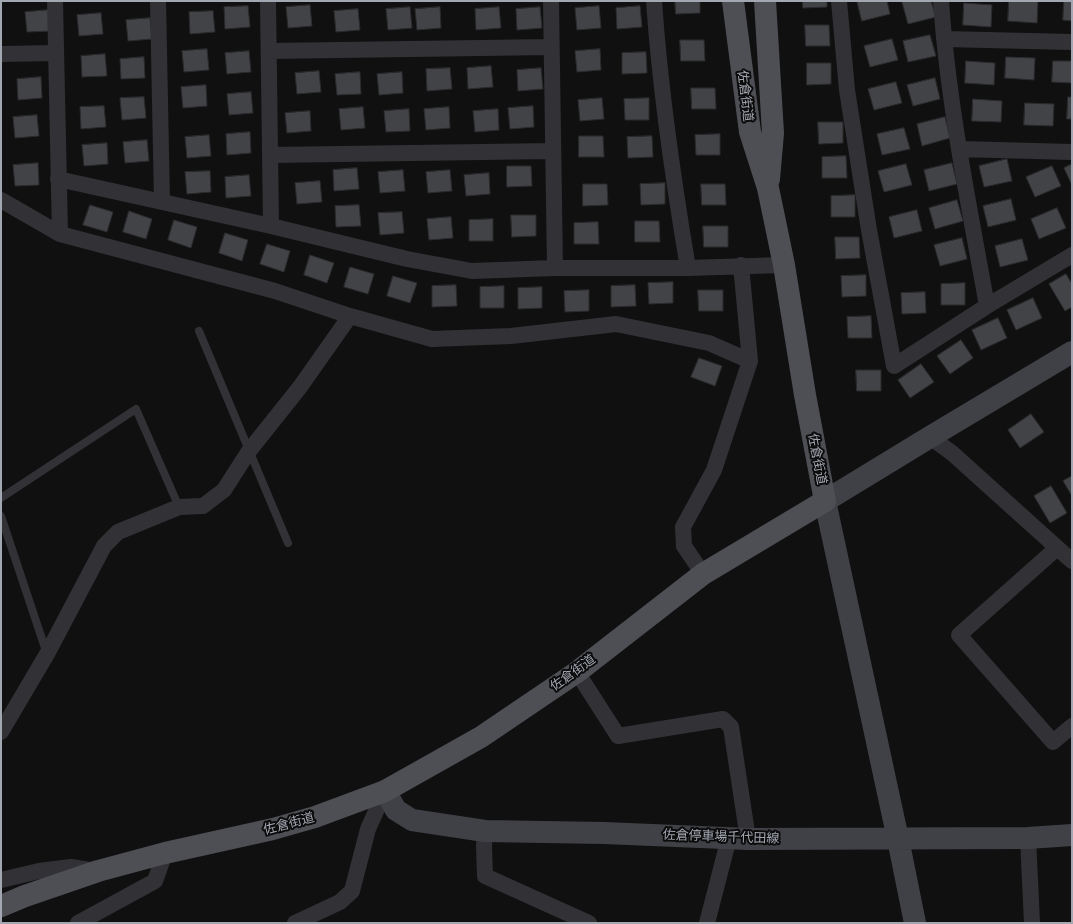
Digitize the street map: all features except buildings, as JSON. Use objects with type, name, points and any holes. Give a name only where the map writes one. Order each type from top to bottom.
[{"type":"main road","name":"佐倉街道","points":[[1,906],[25,896],[98,871],[165,853],[273,829],[308,819],[384,792],[481,737],[577,672],[703,574],[825,501],[805,395],[784,265],[768,188],[750,132],[733,1]]},
{"type":"main road","name":"佐倉街道","points":[[765,1],[773,133],[768,188]]},
{"type":"street","points":[[55,1],[60,234]]},
{"type":"street","points":[[158,1],[162,202]]},
{"type":"street","points":[[268,1],[270,226]]},
{"type":"street","points":[[551,1],[555,268]]},
{"type":"street","points":[[654,1],[656,41],[673,172],[688,268]]},
{"type":"street","points":[[840,1],[847,90],[869,230],[894,366],[987,306],[1072,255]]},
{"type":"street","points":[[941,1],[944,39],[959,149],[987,306]]},
{"type":"street","points":[[944,39],[1072,42]]},
{"type":"street","points":[[269,51],[551,47]]},
{"type":"street","points":[[1,54],[56,53]]},
{"type":"street","points":[[959,149],[1072,152]]},
{"type":"street","points":[[270,155],[553,151]]},
{"type":"street","points":[[58,179],[270,226],[406,259],[472,271],[555,268],[688,268],[742,265],[784,265]]},
{"type":"street","points":[[1,200],[60,234],[275,291],[350,316],[432,339],[511,336],[616,324],[709,343],[750,361]]},
{"type":"street","points":[[703,574],[684,546],[683,527],[714,470],[750,361],[742,265]]},
{"type":"street","points":[[1,732],[47,654],[104,546],[118,532],[179,507],[203,506],[224,490],[249,451],[300,387],[350,316]]},
{"type":"street","points":[[915,923],[825,501],[1072,352]]},
{"type":"street","points":[[930,437],[952,453],[1066,552],[959,635],[1053,742],[1072,726]]},
{"type":"street","points":[[577,672],[618,736],[723,719],[731,727],[738,838],[707,923]]},
{"type":"street","points":[[295,923],[340,902],[352,891],[368,829],[384,792]]},
{"type":"street","name":"佐倉停車場千代田線","points":[[384,792],[396,810],[412,820],[485,830],[738,838],[1028,838],[1072,835]]},
{"type":"street","points":[[485,830],[485,876],[589,923]]},
{"type":"street","points":[[1028,838],[1032,923]]},
{"type":"street","points":[[78,923],[155,880],[165,853]]},
{"type":"street","points":[[1,880],[39,871],[71,867],[98,871]]},
{"type":"lane","points":[[199,331],[288,543]]},
{"type":"lane","points":[[1,498],[136,410],[179,507]]},
{"type":"lane","points":[[1,516],[47,654]]}]
